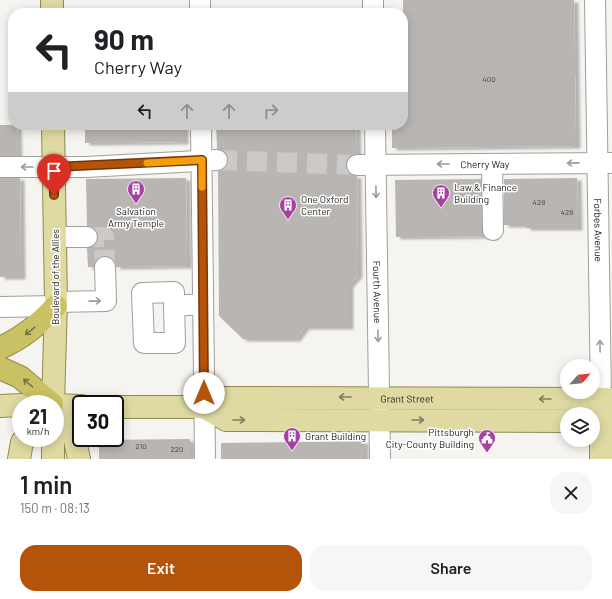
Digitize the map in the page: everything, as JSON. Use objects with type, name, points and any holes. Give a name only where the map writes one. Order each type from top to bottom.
[{"type":"highway","points":[[0,348],[17,340],[35,328],[56,304]]},
{"type":"highway","points":[[0,368],[20,377],[42,395]]},
{"type":"main road","name":"Boulevard of the Allies","points":[[53,130],[56,304],[54,395]]},
{"type":"main road","name":"Grant Street","points":[[124,407],[204,407],[226,398],[378,397],[607,399]]},
{"type":"main road","name":"Forbes Avenue","points":[[601,459],[602,421],[607,399]]},
{"type":"main road","points":[[0,406],[12,405]]},
{"type":"main road","points":[[204,407],[226,420],[560,421]]},
{"type":"main road","points":[[64,420],[74,436],[79,459]]},
{"type":"main road","points":[[19,459],[21,447]]},
{"type":"main road","points":[[53,447],[53,459]]},
{"type":"street","name":"Forbes Avenue","points":[[595,0],[605,163],[607,399]]},
{"type":"street","points":[[202,130],[210,160],[203,304],[205,459]]},
{"type":"street","name":"Fourth Avenue","points":[[374,130],[366,164],[380,459]]},
{"type":"street","points":[[0,167],[54,167],[210,160]]},
{"type":"street","name":"Cherry Way","points":[[366,164],[605,163]]},
{"type":"street","points":[[492,164],[493,230]]},
{"type":"street","points":[[55,237],[87,237]]},
{"type":"street","points":[[0,307],[106,301],[105,267]]},
{"type":"street","points":[[174,292],[174,306],[174,344],[144,343],[142,293],[174,292]]},
{"type":"street","points":[[174,306],[203,304]]},
{"type":"street","points":[[174,326],[203,324]]},
{"type":"building","points":[[403,0],[574,0],[576,146],[392,148],[392,130],[408,130],[408,8],[403,8]]},
{"type":"building","points":[[0,125],[8,125],[8,130],[17,130],[18,156],[0,156]]},
{"type":"building","points":[[85,130],[184,130],[184,142],[85,143]]},
{"type":"building","name":"One Oxford Center","points":[[216,130],[356,130],[357,154],[351,155],[346,165],[347,171],[352,175],[357,176],[358,275],[349,285],[349,327],[305,327],[296,339],[243,339],[219,316],[218,171],[224,169],[228,160],[226,153],[217,149]]},
{"type":"building","points":[[0,178],[20,178],[21,277],[0,277]]},
{"type":"building","name":"Salvation Army Temple","points":[[186,178],[187,266],[116,267],[115,261],[105,256],[99,257],[94,267],[88,267],[87,248],[97,243],[98,237],[93,227],[87,226],[86,179]]},
{"type":"building","points":[[577,178],[578,228],[526,228],[526,225],[504,225],[504,179]]},
{"type":"building","name":"Law & Finance Building","points":[[481,179],[482,230],[484,236],[396,237],[395,180]]},
{"type":"building","points":[[190,439],[190,459],[99,459],[99,447],[124,447],[124,440]]},
{"type":"building","name":"Grant Building","points":[[364,441],[364,459],[221,459],[221,443]]},
{"type":"tunnel","points":[[217,160],[357,165]]},
{"type":"tunnel","points":[[87,237],[104,237],[105,267]]},
{"type":"slow traffic","points":[[147,163],[202,160],[202,187]]},
{"type":"place","name":"Salvation Army Temple","points":[[136,204]]},
{"type":"place","name":"Law & Finance Building","points":[[441,208]]},
{"type":"place","name":"One Oxford Center","points":[[288,220]]},
{"type":"place","name":"Grant Building","points":[[292,451]]},
{"type":"place","name":"Pittsburgh City-County Building","points":[[487,453]]},
{"type":"route","points":[[54,195],[54,167],[86,167],[202,160],[204,393]]}]
